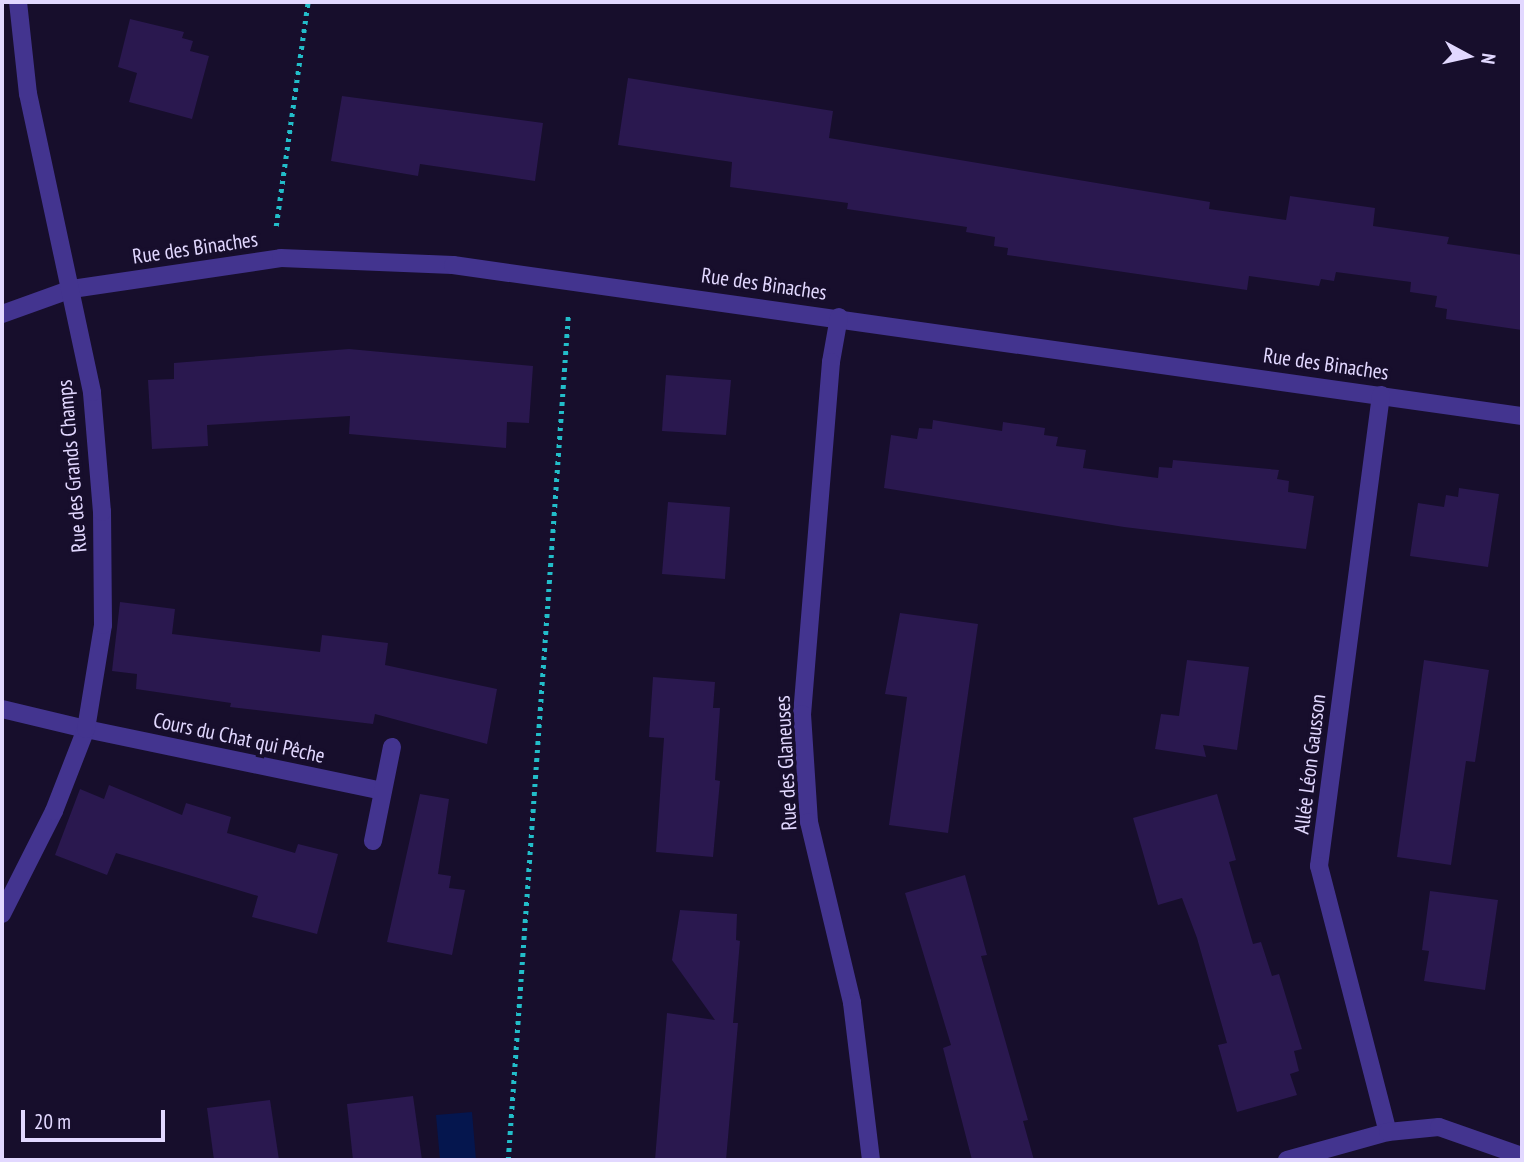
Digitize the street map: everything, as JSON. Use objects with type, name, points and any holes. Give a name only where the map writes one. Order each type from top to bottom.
[{"type":"street","name":"Rue des Grands Champs","points":[[2,915],[54,811],[86,729],[103,625],[102,512],[92,392],[28,94],[18,2]]},
{"type":"street","name":"Rue des Binaches","points":[[2,314],[72,289],[281,258],[453,265],[839,317],[1522,416]]},
{"type":"street","name":"Rue des Glaneuses","points":[[839,317],[831,362],[802,714],[809,822],[852,1003],[871,1160]]},
{"type":"street","name":"Allée Léon Gausson","points":[[1381,396],[1319,866],[1388,1132]]},
{"type":"street","name":"Cours du Chat qui Pêche","points":[[2,709],[383,791]]},
{"type":"street","points":[[373,841],[392,747]]},
{"type":"street","points":[[1287,1160],[1388,1132],[1439,1127],[1522,1156]]},
{"type":"path","points":[[281,258],[275,219],[308,2]]},
{"type":"path","points":[[508,1160],[571,281]]},
{"type":"shaded area","points":[[472,1112],[476,1160],[440,1160],[436,1115]]},
{"type":"building","points":[[130,19],[184,32],[182,38],[193,41],[190,51],[209,56],[192,119],[129,102],[137,73],[118,67]]},
{"type":"building","points":[[628,78],[833,111],[829,138],[1210,202],[1209,209],[1286,220],[1290,196],[1375,208],[1373,226],[1449,237],[1447,244],[1522,255],[1522,330],[1446,319],[1447,309],[1435,307],[1437,296],[1410,292],[1411,282],[1336,272],[1334,281],[1321,279],[1319,286],[1249,276],[1247,290],[1007,255],[1008,248],[994,246],[995,237],[966,232],[967,227],[847,209],[848,203],[730,187],[732,162],[618,145]]},
{"type":"building","points":[[342,96],[543,123],[535,181],[420,164],[418,176],[331,161]]},
{"type":"building","points":[[349,349],[533,366],[529,423],[507,422],[506,448],[349,434],[350,416],[207,425],[208,446],[152,449],[148,380],[174,379],[174,363]]},
{"type":"building","points":[[666,375],[731,380],[726,435],[662,431]]},
{"type":"building","points":[[933,420],[1002,431],[1003,422],[1045,428],[1044,435],[1058,437],[1056,446],[1086,450],[1083,468],[1158,478],[1159,467],[1172,468],[1173,460],[1279,470],[1277,479],[1289,481],[1288,492],[1314,496],[1306,549],[1124,527],[884,488],[891,435],[917,439],[919,428],[932,429]]},
{"type":"building","points":[[1459,488],[1499,494],[1488,567],[1410,556],[1418,503],[1444,507],[1446,495],[1458,497]]},
{"type":"building","points":[[668,502],[730,507],[725,579],[662,574]]},
{"type":"building","points":[[120,602],[175,609],[172,634],[320,652],[322,635],[388,643],[385,665],[497,689],[487,744],[375,714],[373,724],[230,707],[231,703],[136,689],[137,674],[112,671]]},
{"type":"building","points":[[900,613],[978,624],[948,833],[889,825],[907,697],[885,694]]},
{"type":"building","points":[[1187,660],[1249,667],[1237,750],[1203,745],[1206,757],[1155,749],[1161,714],[1179,716]]},
{"type":"building","points":[[1424,660],[1489,670],[1475,762],[1466,761],[1451,865],[1397,857]]},
{"type":"building","points":[[653,677],[715,682],[713,708],[720,708],[715,780],[720,781],[713,857],[656,852],[664,738],[649,737]]},
{"type":"building","points":[[109,785],[182,815],[186,803],[231,817],[227,833],[295,853],[298,844],[338,854],[317,934],[252,917],[258,896],[116,853],[107,875],[55,855],[80,789],[104,799]]},
{"type":"building","points":[[420,794],[449,799],[438,874],[451,876],[449,888],[465,890],[452,955],[387,942]]},
{"type":"building","points":[[1217,794],[1236,860],[1229,862],[1253,944],[1261,942],[1272,976],[1279,974],[1302,1049],[1294,1051],[1299,1071],[1290,1074],[1297,1095],[1237,1112],[1218,1045],[1227,1043],[1197,938],[1182,898],[1158,905],[1133,818]]},
{"type":"building","points":[[965,875],[987,955],[981,956],[1028,1120],[1023,1121],[1034,1160],[972,1160],[943,1048],[951,1045],[905,893]]},
{"type":"building","points":[[1430,891],[1498,900],[1485,990],[1424,981],[1429,951],[1422,950]]},
{"type":"building","points":[[680,910],[737,914],[736,940],[740,941],[733,1023],[738,1023],[726,1160],[655,1160],[667,1013],[715,1020],[672,960]]},
{"type":"building","points":[[413,1096],[422,1160],[353,1160],[347,1104]]},
{"type":"building","points":[[270,1100],[279,1160],[214,1160],[207,1108]]}]
